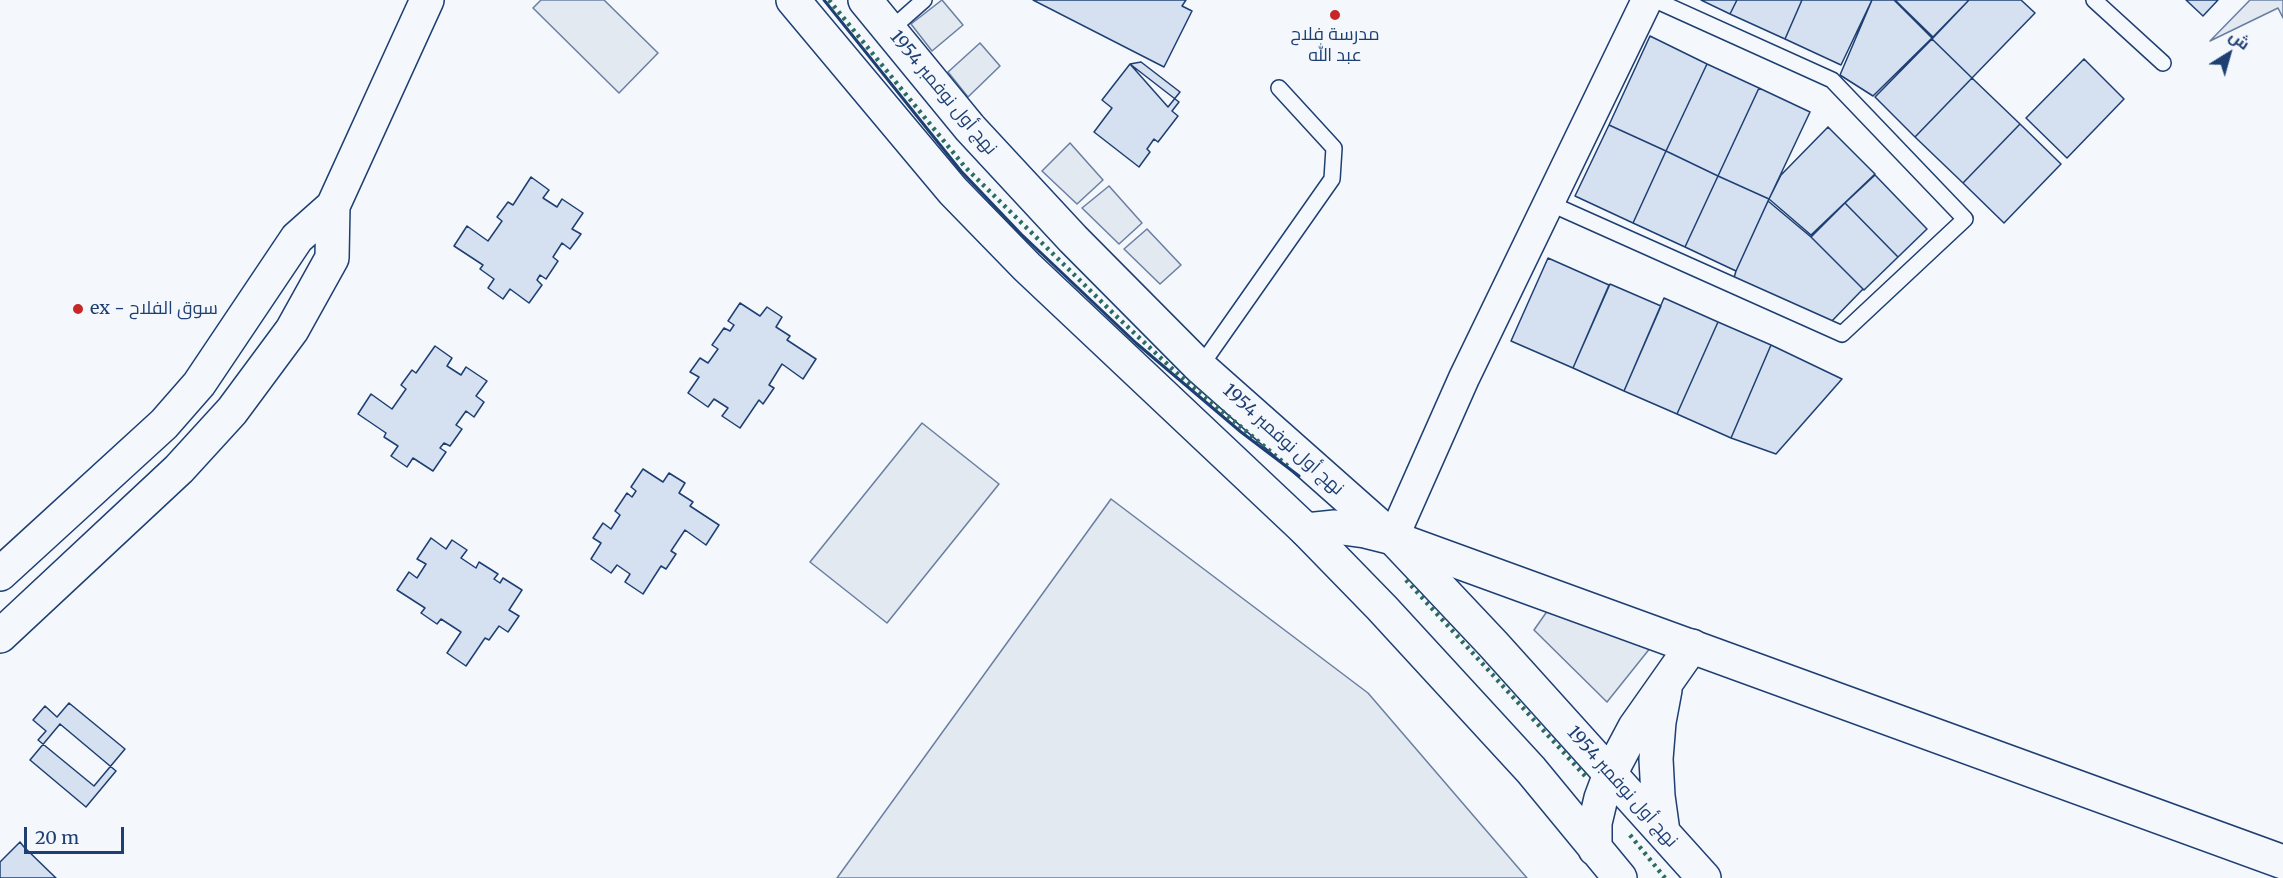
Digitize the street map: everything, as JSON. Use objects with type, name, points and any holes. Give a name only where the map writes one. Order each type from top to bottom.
[{"type":"main road","points":[[0,574],[164,424],[199,384],[297,238],[333,206],[428,0]]},
{"type":"main road","points":[[793,0],[953,191],[1026,267],[1306,530],[1472,704],[1531,770],[1620,878]]},
{"type":"main road","name":"نهج أول نوفمبر 1954","points":[[865,0],[970,128],[1073,239],[1200,367],[1393,538],[1493,644],[1704,878]]},
{"type":"main road","points":[[0,636],[145,502],[232,411],[292,330],[333,258],[333,206]]},
{"type":"main road","points":[[1306,530],[1335,527],[1393,538],[1692,646],[2264,860]]},
{"type":"main road","points":[[1595,849],[1595,823],[1610,774],[1635,727],[1692,646]]},
{"type":"main road","points":[[1663,832],[1656,759],[1659,722],[1666,685]]},
{"type":"street","points":[[1393,538],[1464,378],[1647,0]]},
{"type":"lane","points":[[890,30],[924,0]]},
{"type":"lane","points":[[1549,203],[1842,334],[1965,219],[1832,80],[1655,0]]},
{"type":"lane","points":[[2094,0],[2163,63]]},
{"type":"lane","points":[[1200,367],[1332,179],[1334,148],[1279,88]]},
{"type":"shaded area","points":[[541,0],[604,0],[658,53],[619,93],[533,8]]},
{"type":"shaded area","points":[[942,0],[963,25],[932,51],[911,24]]},
{"type":"shaded area","points":[[2250,0],[2283,0],[2283,18],[2278,8],[2210,41]]},
{"type":"shaded area","points":[[980,43],[1000,66],[968,97],[948,72]]},
{"type":"shaded area","points":[[1070,143],[1103,180],[1077,204],[1042,171]]},
{"type":"shaded area","points":[[1109,186],[1142,223],[1119,244],[1082,208]]},
{"type":"shaded area","points":[[1147,229],[1181,265],[1160,284],[1124,249]]},
{"type":"shaded area","points":[[922,423],[999,484],[887,623],[810,562]]},
{"type":"shaded area","points":[[1111,499],[1368,693],[1527,878],[837,878]]},
{"type":"shaded area","points":[[1548,610],[1651,647],[1607,702],[1534,630]]},
{"type":"building","points":[[1033,0],[1186,0],[1182,6],[1192,11],[1164,67]]},
{"type":"building","points":[[1701,0],[1737,0],[1730,14]]},
{"type":"building","points":[[1737,0],[1802,0],[1785,39],[1730,14]]},
{"type":"building","points":[[1802,0],[1872,0],[1841,65],[1785,39]]},
{"type":"building","points":[[1872,0],[1894,0],[1932,38],[1873,96],[1840,75]]},
{"type":"building","points":[[1895,0],[1969,0],[1933,37]]},
{"type":"building","points":[[1969,0],[2021,0],[2035,13],[1972,78],[1932,39]]},
{"type":"building","points":[[2186,0],[2218,0],[2203,16]]},
{"type":"building","points":[[1650,36],[1707,64],[1666,151],[1609,125]]},
{"type":"building","points":[[1932,39],[1972,78],[1915,137],[1875,97]]},
{"type":"building","points":[[2084,59],[2124,99],[2067,158],[2026,118]]},
{"type":"building","points":[[1141,62],[1180,92],[1168,107],[1130,64]]},
{"type":"building","points":[[1130,64],[1179,102],[1172,111],[1178,116],[1158,142],[1154,139],[1147,149],[1150,152],[1139,167],[1094,132],[1112,108],[1102,100]]},
{"type":"building","points":[[1707,64],[1759,88],[1718,176],[1666,151]]},
{"type":"building","points":[[1972,78],[2020,124],[1963,183],[1915,137]]},
{"type":"building","points":[[1759,88],[1810,112],[1769,199],[1718,176]]},
{"type":"building","points":[[2020,124],[2061,164],[2004,223],[1963,183]]},
{"type":"building","points":[[1609,125],[1666,151],[1633,223],[1575,196]]},
{"type":"building","points":[[1828,127],[1875,174],[1811,235],[1769,199],[1781,175]]},
{"type":"building","points":[[1666,151],[1718,176],[1685,247],[1633,223]]},
{"type":"building","points":[[1875,175],[1927,229],[1898,257],[1845,203]]},
{"type":"building","points":[[1718,176],[1769,199],[1736,271],[1685,247]]},
{"type":"building","points":[[531,177],[549,190],[543,198],[557,207],[562,199],[583,213],[572,229],[581,234],[570,249],[562,243],[553,257],[558,261],[546,279],[540,275],[537,280],[542,285],[529,303],[510,289],[503,299],[488,288],[494,279],[480,269],[483,265],[454,246],[467,226],[488,241],[502,221],[497,217],[508,202],[513,205]]},
{"type":"building","points":[[1768,201],[1811,237],[1863,289],[1829,324],[1733,281]]},
{"type":"building","points":[[1845,203],[1898,257],[1864,290],[1811,237]]},
{"type":"building","points":[[1548,258],[1609,285],[1573,368],[1511,341]]},
{"type":"building","points":[[1610,284],[1661,306],[1624,391],[1573,368]]},
{"type":"building","points":[[1664,298],[1718,322],[1677,414],[1624,391]]},
{"type":"building","points":[[740,303],[760,316],[767,307],[782,317],[776,327],[790,336],[787,340],[816,359],[803,379],[782,364],[769,385],[774,388],[763,404],[759,400],[740,428],[722,416],[728,408],[714,399],[708,407],[688,393],[699,377],[690,372],[700,358],[708,363],[718,349],[712,345],[724,328],[730,331],[734,325],[728,321]]},
{"type":"building","points":[[1718,322],[1771,345],[1731,438],[1677,414]]},
{"type":"building","points":[[1771,345],[1842,379],[1776,454],[1731,438]]},
{"type":"building","points":[[435,346],[452,358],[447,366],[461,375],[466,367],[487,381],[476,396],[484,402],[474,417],[466,411],[456,425],[462,429],[450,446],[444,443],[440,448],[446,452],[433,471],[413,458],[407,467],[391,456],[398,446],[384,437],[386,433],[358,414],[371,394],[392,409],[406,389],[401,385],[412,370],[416,373]]},
{"type":"building","points":[[643,469],[663,482],[669,473],[685,483],[679,493],[693,502],[690,506],[719,525],[706,545],[685,530],[671,551],[676,554],[666,569],[661,566],[643,594],[625,582],[630,574],[617,565],[611,573],[591,559],[601,543],[593,538],[603,523],[611,529],[620,515],[615,511],[627,493],[632,497],[636,491],[631,487]]},
{"type":"building","points":[[431,538],[446,549],[452,540],[467,550],[461,558],[476,568],[479,562],[498,574],[494,579],[500,583],[503,578],[522,590],[509,610],[519,616],[508,632],[499,626],[489,640],[485,638],[466,666],[447,653],[461,632],[441,619],[437,624],[421,613],[425,608],[397,590],[409,572],[417,578],[426,564],[417,559]]},
{"type":"building","points":[[69,703],[125,749],[94,786],[38,740],[46,731],[33,720],[45,706],[57,717]]},
{"type":"building","points":[[60,724],[116,771],[86,807],[30,760]]},
{"type":"building","points":[[20,842],[56,878],[0,878],[0,862]]},
{"type":"hedge","points":[[829,0],[965,167],[1180,376],[1289,467]]},
{"type":"hedge","points":[[1406,580],[1586,777]]},
{"type":"hedge","points":[[1630,835],[1665,878]]},
{"type":"wall","points":[[824,0],[961,171],[1021,234],[1136,343],[1241,432],[1299,476]]},
{"type":"place","name":"مدرسة فلاح عبد الله","points":[[1335,15]]},
{"type":"place","name":"ex - سوق الفلاح","points":[[78,309]]}]
